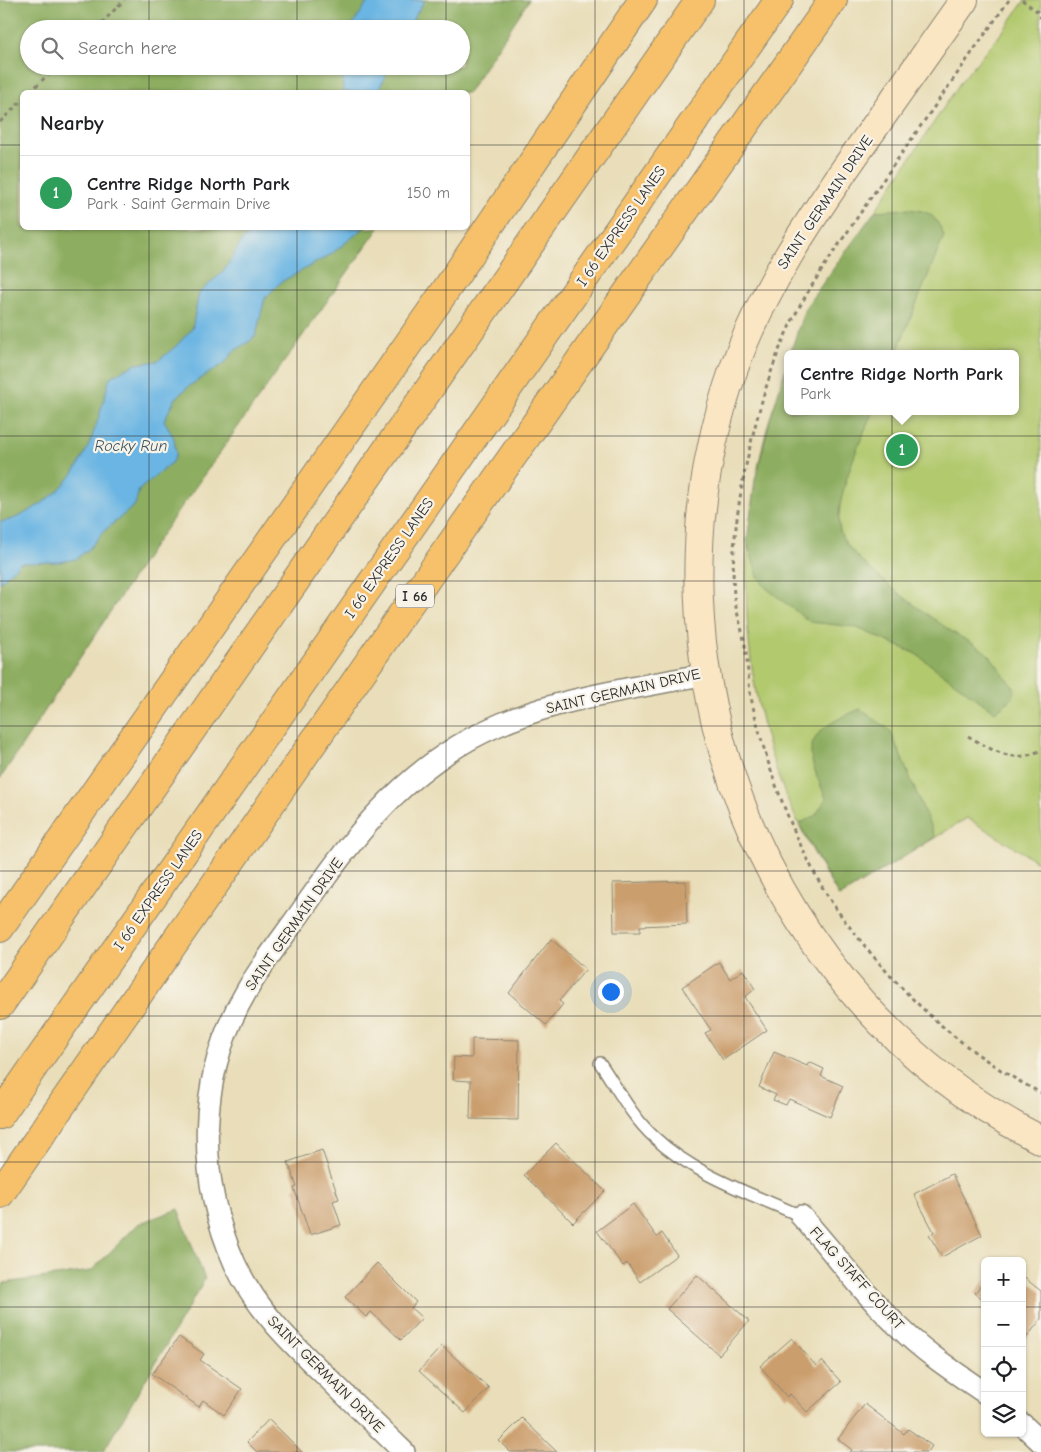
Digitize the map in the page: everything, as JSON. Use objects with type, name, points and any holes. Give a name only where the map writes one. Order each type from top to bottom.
[{"type":"highway","points":[[0,928],[441,297],[643,0]]},
{"type":"highway","points":[[0,1005],[700,0]]},
{"type":"highway","name":"I 66 EXPRESS LANES","points":[[0,1115],[779,0]]},
{"type":"highway","name":"I 66","points":[[0,1194],[439,561],[833,0]]},
{"type":"street","name":"SAINT GERMAIN DRIVE","points":[[404,1452],[284,1336],[262,1310],[235,1264],[218,1218],[208,1170],[207,1145],[210,1091],[219,1053],[231,1021],[246,991],[349,844],[392,796],[430,765],[459,745],[521,716],[573,700],[706,674],[699,588],[701,526],[708,467],[733,371],[773,280],[808,222],[964,0]]},
{"type":"street","points":[[706,674],[712,710],[727,766],[745,818],[795,915],[829,964],[859,1001],[906,1048],[957,1090],[1014,1126],[1041,1140]]},
{"type":"street","name":"FLAG STAFF COURT","points":[[802,1216],[834,1251],[850,1274],[899,1328],[936,1359],[984,1392]]},
{"type":"street","points":[[1026,1428],[1041,1442]]},
{"type":"lane","points":[[600,1063],[641,1123],[670,1152],[702,1171],[802,1216]]},
{"type":"path","points":[[105,20],[124,0]]},
{"type":"path","points":[[1009,0],[819,274],[782,343],[763,403],[748,461],[737,524],[734,594],[745,644],[752,701],[760,730],[790,823],[821,885],[858,938],[916,1003],[955,1038],[989,1063],[1041,1093]]},
{"type":"path","points":[[1022,0],[1038,12],[1041,18]]},
{"type":"path","points":[[32,90],[48,75]]},
{"type":"path","points":[[0,122],[20,102]]},
{"type":"path","points":[[968,736],[1001,756],[1029,756],[1041,750]]},
{"type":"green space","points":[[0,0],[529,0],[470,90],[20,90],[20,230],[378,230],[155,544],[0,779]]},
{"type":"green space","points":[[1025,0],[1041,0],[1041,864],[967,818],[839,897],[808,843],[782,786],[767,742],[757,696],[750,651],[747,605],[747,558],[758,466],[769,421],[784,382],[784,415],[1019,415],[1019,350],[798,350],[886,211],[875,211],[962,80],[1003,31]]},
{"type":"green space","points":[[907,209],[921,211],[934,218],[944,236],[898,350],[791,350],[805,308],[875,211]]},
{"type":"green space","points":[[784,374],[784,415],[871,415],[844,487],[839,518],[840,531],[856,556],[889,585],[940,623],[990,656],[1015,689],[1013,698],[995,712],[916,654],[855,627],[810,622],[766,588],[758,577],[747,542],[755,480]]},
{"type":"green space","points":[[860,709],[890,730],[935,837],[839,897],[799,824],[816,815],[826,799],[811,759],[812,745],[821,731],[828,725]]},
{"type":"green space","points":[[178,1209],[205,1279],[103,1452],[0,1452],[0,1289],[4,1283],[91,1271],[138,1224]]},
{"type":"water","points":[[369,0],[425,0],[413,20],[356,20]]},
{"type":"water","points":[[342,75],[386,75],[379,90],[343,90]]},
{"type":"water","name":"Rocky Run","points":[[252,230],[361,230],[330,255],[281,282],[265,298],[256,335],[234,351],[225,363],[189,386],[176,398],[164,420],[174,438],[176,455],[172,462],[139,490],[135,505],[103,532],[89,549],[76,559],[60,562],[20,563],[0,582],[0,522],[16,518],[39,505],[68,480],[87,449],[94,432],[110,377],[136,364],[158,361],[176,346],[192,329],[199,293],[224,271],[241,242]]},
{"type":"building","points":[[686,881],[687,924],[640,926],[640,932],[614,932],[613,883]]},
{"type":"building","points":[[551,939],[586,969],[559,1001],[563,1004],[546,1025],[509,993]]},
{"type":"building","points":[[719,962],[730,979],[743,970],[755,989],[745,997],[767,1030],[723,1060],[705,1033],[711,1030],[682,987]]},
{"type":"building","points":[[472,1039],[519,1040],[518,1120],[470,1119],[471,1081],[453,1080],[454,1057],[472,1058]]},
{"type":"building","points":[[774,1052],[807,1066],[809,1062],[824,1069],[821,1076],[843,1086],[830,1117],[789,1099],[786,1105],[773,1100],[776,1095],[759,1087]]},
{"type":"building","points":[[556,1143],[605,1191],[573,1223],[524,1175]]},
{"type":"building","points":[[322,1150],[339,1199],[333,1201],[341,1225],[310,1235],[294,1188],[297,1187],[288,1162]]},
{"type":"building","points":[[952,1174],[982,1235],[942,1257],[929,1235],[934,1232],[914,1194]]},
{"type":"building","points":[[633,1204],[657,1237],[662,1233],[677,1255],[640,1282],[627,1263],[623,1266],[597,1231]]},
{"type":"building","points":[[377,1263],[416,1302],[411,1308],[422,1318],[401,1340],[371,1312],[366,1317],[345,1297]]},
{"type":"building","points":[[697,1275],[749,1321],[719,1355],[667,1309]]},
{"type":"building","points":[[1026,1279],[1041,1291],[1041,1319],[1026,1338]]},
{"type":"building","points":[[981,1285],[981,1298],[975,1293]]},
{"type":"building","points":[[179,1337],[204,1354],[200,1360],[242,1389],[224,1415],[203,1400],[199,1407],[152,1374]]},
{"type":"building","points":[[792,1338],[816,1366],[822,1361],[841,1382],[807,1412],[790,1394],[787,1397],[760,1366]]},
{"type":"building","points":[[442,1346],[489,1388],[465,1413],[419,1371]]},
{"type":"building","points":[[865,1404],[904,1434],[908,1429],[932,1446],[928,1452],[850,1452],[852,1450],[838,1439]]},
{"type":"building","points":[[522,1418],[557,1452],[510,1452],[499,1441]]},
{"type":"building","points":[[269,1419],[302,1452],[257,1452],[247,1442]]},
{"type":"place","name":"Centre Ridge North Park","points":[[902,450]]}]
